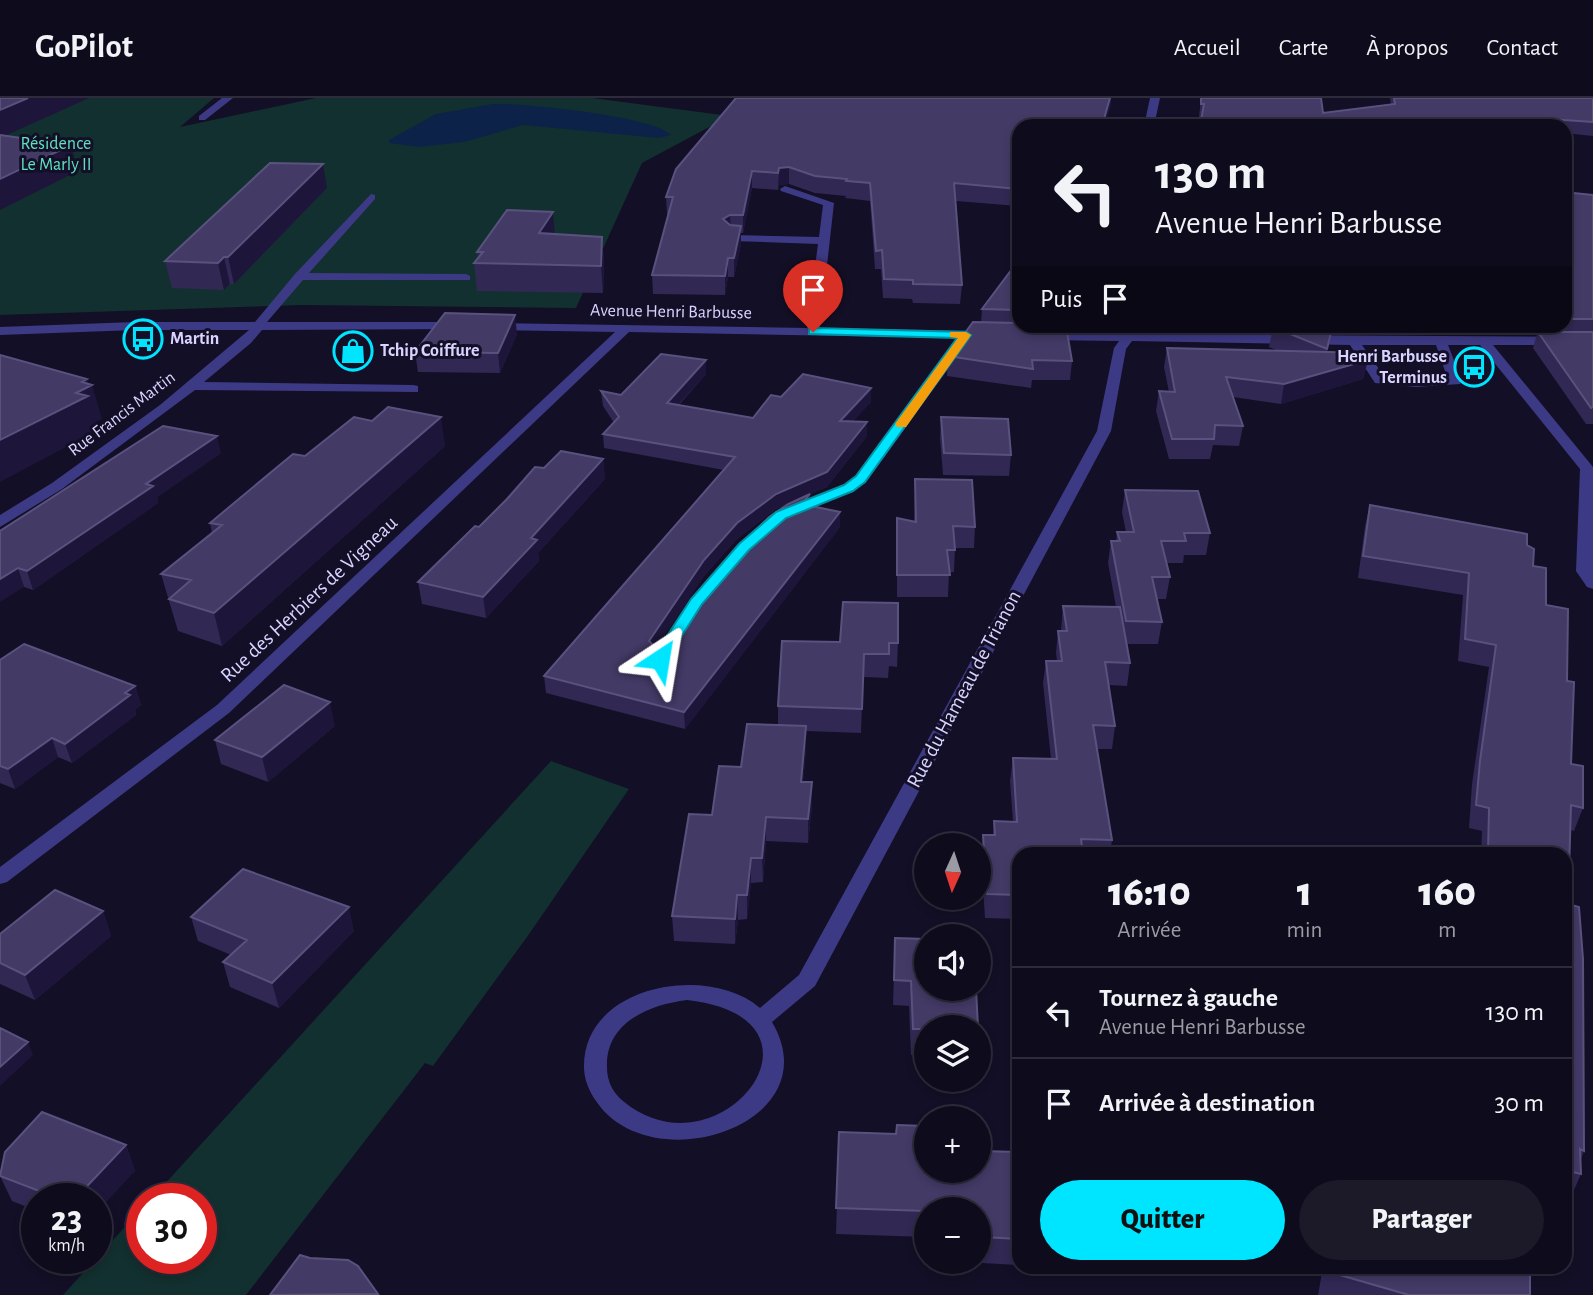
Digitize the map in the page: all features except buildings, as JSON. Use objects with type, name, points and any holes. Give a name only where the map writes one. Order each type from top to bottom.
[{"type":"street","points":[[202,118],[228,98]]},
{"type":"street","points":[[1150,119],[1154,98]]},
{"type":"street","points":[[785,189],[828,203],[813,332]]},
{"type":"street","name":"Rue Francis Martin","points":[[0,522],[57,486],[191,386],[247,340],[299,276],[371,197]]},
{"type":"street","points":[[732,238],[824,240]]},
{"type":"street","points":[[299,276],[466,278]]},
{"type":"street","points":[[0,331],[258,325],[467,326]]},
{"type":"street","name":"Avenue Henri Barbusse","points":[[481,326],[1007,335]]},
{"type":"street","name":"Rue des Herbiers de Vigneau","points":[[0,877],[223,709],[626,328]]},
{"type":"street","points":[[1034,336],[1092,333]]},
{"type":"street","name":"Rue du Hameau de Trianon","points":[[760,1020],[807,980],[1104,431],[1120,348],[1129,333]]},
{"type":"street","points":[[1171,333],[1354,342],[1593,341]]},
{"type":"street","points":[[772,523],[781,515],[849,488],[861,479],[966,335]]},
{"type":"street","points":[[1354,342],[1380,380],[1455,382],[1441,342]]},
{"type":"street","points":[[1484,342],[1587,469],[1584,570],[1593,584]]},
{"type":"street","points":[[191,386],[412,389]]},
{"type":"street","points":[[660,659],[697,602],[736,556]]},
{"type":"street","points":[[687,992],[715,995],[740,1005],[760,1020],[772,1040],[775,1063],[767,1086],[750,1107],[726,1122],[696,1130],[665,1130],[636,1123],[613,1108],[598,1088],[593,1065],[598,1043],[612,1023],[633,1006],[659,995],[687,992]]},
{"type":"green space","name":"Résidence Le Marly II","points":[[0,98],[214,98],[180,127],[316,98],[592,98],[730,116],[642,163],[576,308],[302,305],[0,315]]},
{"type":"green space","points":[[551,761],[629,789],[527,937],[433,1066],[425,1063],[246,1295],[63,1295],[82,1274],[112,1274],[112,1241],[126,1226],[126,1274],[217,1274],[217,1183],[166,1183]]},
{"type":"water","points":[[493,104],[558,108],[615,117],[660,128],[671,135],[659,138],[523,125],[464,142],[419,147],[389,143],[389,140],[436,114]]},
{"type":"slow traffic","points":[[901,424],[966,335],[954,335]]},
{"type":"place","name":"Martin","points":[[143,339]]},
{"type":"place","name":"Tchip Coiffure","points":[[353,351]]},
{"type":"place","name":"Henri Barbusse Terminus","points":[[1474,367]]},
{"type":"route","points":[[660,659],[697,602],[744,547],[781,515],[849,488],[861,479],[966,335],[813,332]]}]
